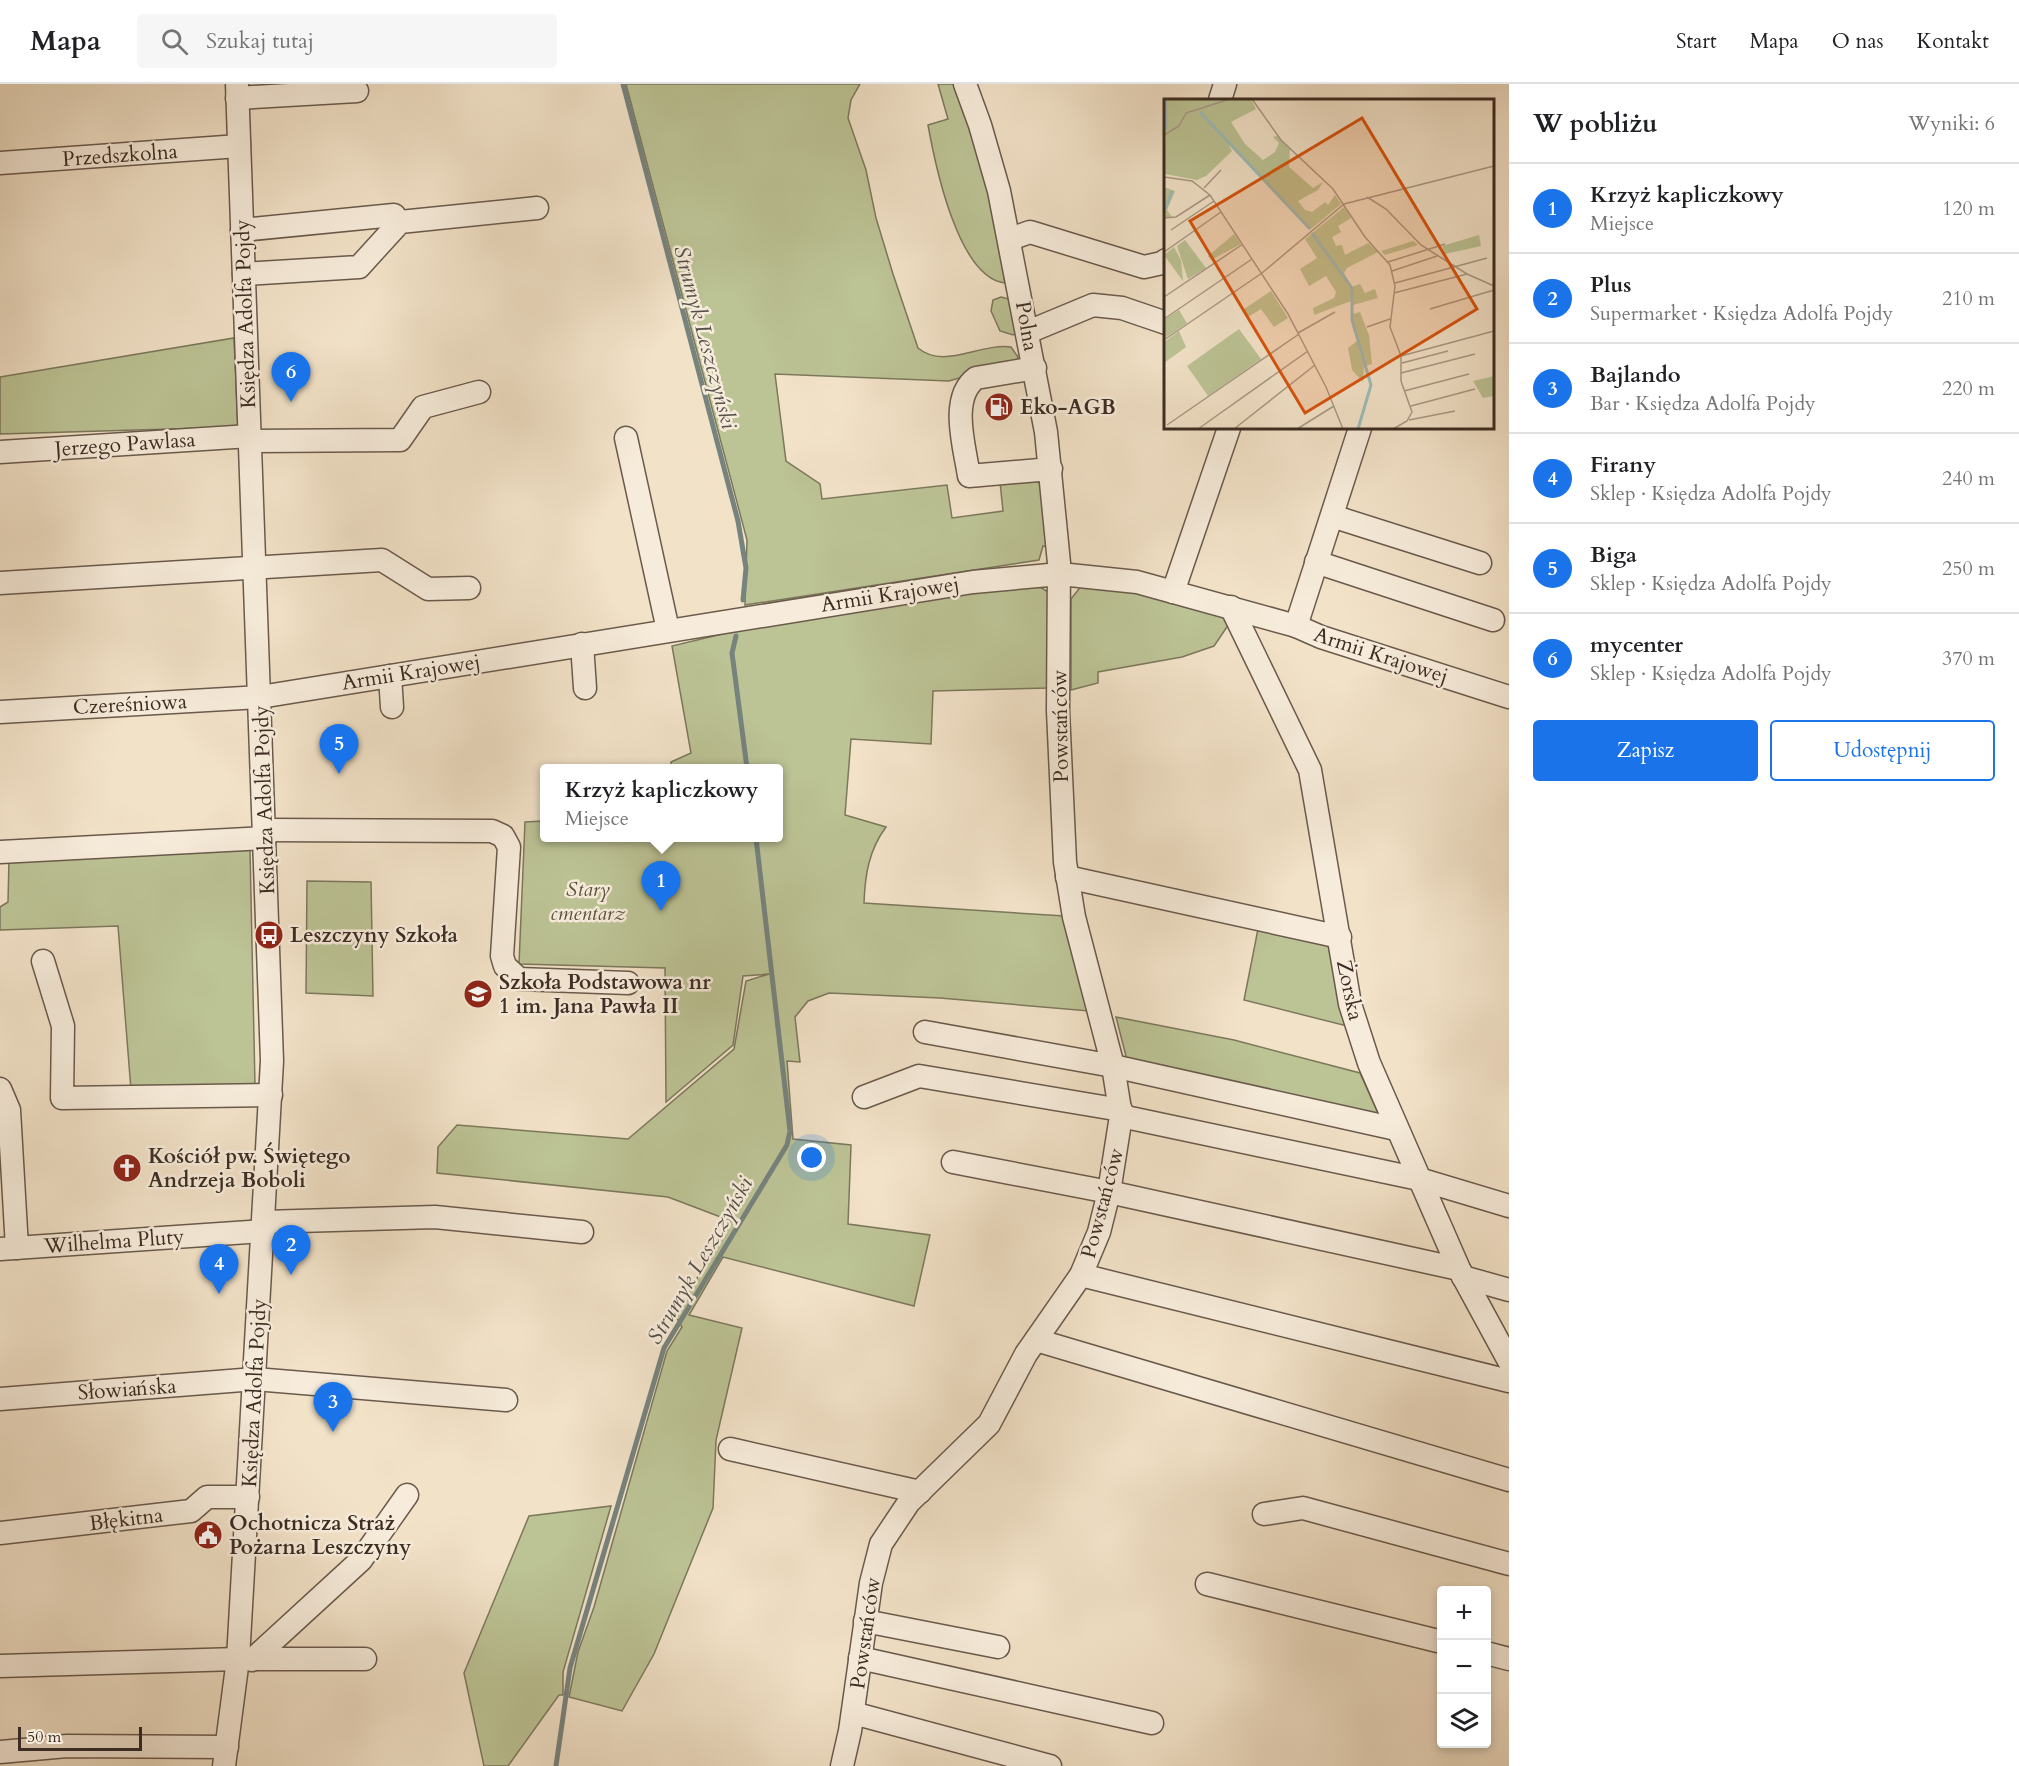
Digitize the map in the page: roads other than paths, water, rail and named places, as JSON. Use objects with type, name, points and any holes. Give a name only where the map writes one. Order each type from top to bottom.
[{"type":"street","name":"Polna","points":[[965,84],[991,159],[1010,239],[1051,469],[1060,574]]},
{"type":"street","points":[[1220,99],[1226,84]]},
{"type":"street","points":[[237,91],[357,91]]},
{"type":"street","name":"Księdza Adolfa Pojdy","points":[[225,1756],[245,1659],[248,1497],[271,1095],[272,1009],[237,91]]},
{"type":"street","name":"Przedszkolna","points":[[0,163],[239,146]]},
{"type":"street","points":[[244,274],[359,267],[400,222],[537,208]]},
{"type":"street","points":[[242,230],[394,215]]},
{"type":"street","points":[[1010,239],[1030,232],[1144,267],[1164,262]]},
{"type":"street","points":[[1028,332],[1093,305],[1122,308],[1164,322]]},
{"type":"street","points":[[1035,369],[976,378],[968,384],[961,413],[969,476],[1051,469]]},
{"type":"street","name":"Jerzego Pawlasa","points":[[0,452],[250,438],[400,440],[423,407],[479,392]]},
{"type":"street","points":[[1173,592],[1229,429]]},
{"type":"street","points":[[1296,626],[1360,429]]},
{"type":"street","points":[[626,438],[668,630]]},
{"type":"street","points":[[1332,516],[1480,563]]},
{"type":"street","points":[[0,583],[382,560],[428,589],[469,588]]},
{"type":"street","points":[[1316,562],[1493,620]]},
{"type":"street","name":"Armii Krajowej","points":[[260,697],[973,582],[1060,574],[1137,582],[1231,607],[1296,626],[1321,638],[1509,697]]},
{"type":"street","name":"Powstańców","points":[[842,1766],[853,1713],[875,1563],[881,1544],[900,1513],[989,1424],[1036,1340],[1081,1275],[1099,1232],[1109,1192],[1121,1113],[1113,1066],[1074,917],[1067,877],[1058,711],[1060,574]]},
{"type":"street","name":"Żorska","points":[[1231,607],[1310,770],[1350,1004],[1369,1063],[1461,1273],[1509,1361]]},
{"type":"street","points":[[582,644],[585,688]]},
{"type":"street","points":[[390,676],[392,707]]},
{"type":"street","name":"Czereśniowa","points":[[0,712],[260,697]]},
{"type":"street","points":[[0,852],[265,834],[492,831],[503,836],[508,847],[502,956],[505,966],[519,979],[628,983]]},
{"type":"street","points":[[1067,877],[1340,937]]},
{"type":"street","points":[[43,961],[63,1026],[62,1098],[271,1095]]},
{"type":"street","points":[[925,1032],[1113,1066],[1396,1129]]},
{"type":"street","points":[[864,1097],[919,1076],[1121,1113],[1419,1179],[1509,1206]]},
{"type":"street","points":[[0,1089],[9,1110],[9,1248]]},
{"type":"street","points":[[953,1162],[1109,1192],[1461,1273],[1509,1290]]},
{"type":"street","name":"Wilhelma Pluty","points":[[9,1248],[264,1226],[435,1217],[582,1232]]},
{"type":"street","points":[[1081,1275],[1509,1381]]},
{"type":"street","points":[[1036,1340],[1509,1480]]},
{"type":"street","name":"Słowiańska","points":[[0,1399],[255,1379],[506,1400]]},
{"type":"street","points":[[730,1449],[920,1492]]},
{"type":"street","points":[[245,1659],[362,1560],[407,1495]]},
{"type":"street","name":"Błękitna","points":[[0,1533],[191,1511],[207,1497],[248,1497]]},
{"type":"street","points":[[1264,1514],[1303,1508],[1509,1564]]},
{"type":"street","points":[[1207,1584],[1437,1641]]},
{"type":"street","points":[[865,1621],[998,1647]]},
{"type":"street","points":[[1491,1654],[1509,1659]]},
{"type":"street","points":[[860,1658],[1152,1723]]},
{"type":"street","points":[[0,1666],[245,1659],[365,1659]]},
{"type":"street","points":[[853,1713],[1050,1766]]},
{"type":"street","points":[[0,1752],[68,1746],[225,1756]]},
{"type":"waterway","name":"Strumyk Leszczyński","points":[[623,84],[738,521],[746,568],[743,600]]},
{"type":"waterway","name":"Strumyk Leszczyński","points":[[736,636],[732,653],[746,764]]},
{"type":"waterway","name":"Strumyk Leszczyński","points":[[556,1766],[570,1668],[664,1348],[787,1145],[790,1131],[756,842]]},
{"type":"place","name":"mycenter","points":[[291,402]]},
{"type":"place","name":"Eko-AGB","points":[[999,407]]},
{"type":"place","name":"Biga","points":[[339,774]]},
{"type":"place","name":"Krzyż kapliczkowy","points":[[661,911]]},
{"type":"place","name":"Leszczyny Szkoła","points":[[269,935]]},
{"type":"place","name":"Szkoła Podstawowa nr 1 im. Jana Pawła II","points":[[478,994]]},
{"type":"place","name":"Kościół pw. Świętego Andrzeja Boboli","points":[[127,1168]]},
{"type":"place","name":"Plus","points":[[291,1275]]},
{"type":"place","name":"Firany","points":[[219,1294]]},
{"type":"place","name":"Bajlando","points":[[333,1432]]},
{"type":"place","name":"Ochotnicza Straż Pożarna Leszczyny","points":[[208,1535]]},
{"type":"park label","name":"Stary cmentarz","points":[[588,901]]}]
